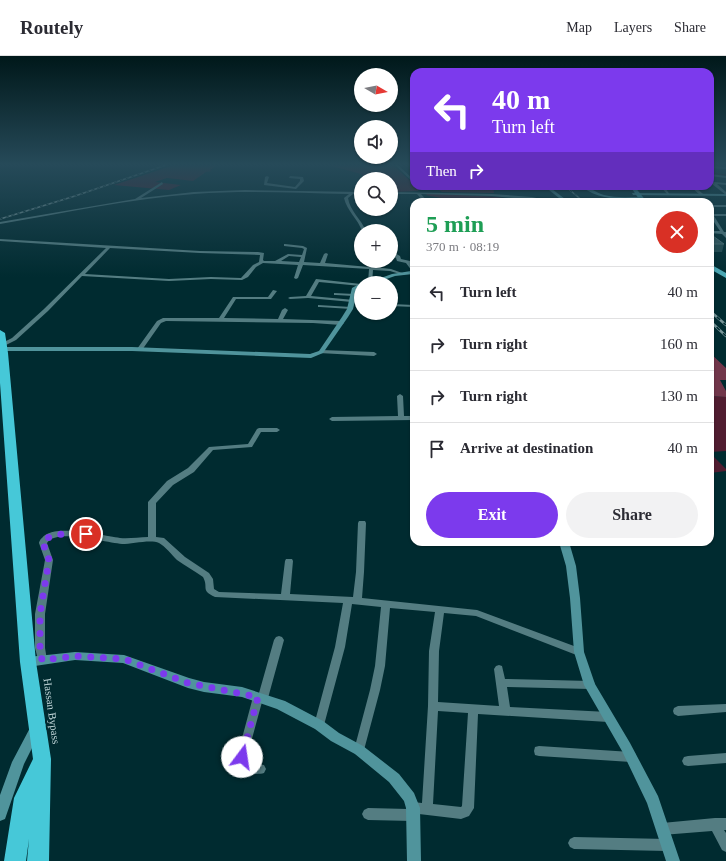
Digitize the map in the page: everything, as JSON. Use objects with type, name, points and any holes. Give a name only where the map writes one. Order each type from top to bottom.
[{"type":"highway","name":"Hassan Bypass","points":[[2,342],[12,478],[35,661],[37,727],[42,759],[38,861]]},
{"type":"highway","points":[[15,861],[24,798],[42,759]]},
{"type":"main road","points":[[714,268],[726,276]]},
{"type":"main road","points":[[714,274],[726,281]]},
{"type":"street","points":[[0,223],[117,203]]},
{"type":"street","points":[[347,203],[347,206],[358,218],[361,224]]},
{"type":"street","points":[[714,206],[726,206]]},
{"type":"street","points":[[714,214],[726,216]]},
{"type":"street","points":[[714,218],[725,236]]},
{"type":"street","points":[[719,224],[725,225]]},
{"type":"street","points":[[714,233],[725,236]]},
{"type":"street","points":[[721,240],[725,236]]},
{"type":"street","points":[[0,240],[200,252],[258,253],[262,254],[262,262]]},
{"type":"street","points":[[285,245],[305,248],[302,264],[296,278]]},
{"type":"street","points":[[2,342],[14,339],[109,247]]},
{"type":"street","points":[[322,264],[326,254]]},
{"type":"street","points":[[275,263],[288,256],[303,256]]},
{"type":"street","points":[[398,256],[399,260],[408,262],[410,266]]},
{"type":"street","points":[[80,275],[163,279],[242,279],[246,277],[254,265],[262,262],[322,264],[393,270],[403,274]]},
{"type":"street","points":[[370,276],[371,269]]},
{"type":"street","points":[[398,276],[410,273]]},
{"type":"street","points":[[308,297],[318,280],[354,284]]},
{"type":"street","points":[[221,319],[235,298],[269,298],[275,291]]},
{"type":"street","points":[[321,352],[351,308],[354,293]]},
{"type":"street","points":[[336,294],[353,298]]},
{"type":"street","points":[[290,298],[353,298]]},
{"type":"street","points":[[398,305],[410,306]]},
{"type":"street","points":[[320,306],[351,308]]},
{"type":"street","points":[[280,320],[285,310]]},
{"type":"street","points":[[140,349],[161,320],[221,319],[341,323]]},
{"type":"street","points":[[2,342],[298,356],[311,356],[321,352],[374,354]]},
{"type":"street","points":[[400,396],[401,418]]},
{"type":"street","points":[[332,419],[410,418]]},
{"type":"street","points":[[152,539],[152,502],[170,484],[191,470],[208,450],[215,446],[250,446],[259,430],[277,430]]},
{"type":"street","points":[[319,725],[360,572],[362,523]]},
{"type":"street","points":[[417,860],[413,812],[409,797],[394,778],[359,750],[335,737],[319,725],[281,705],[260,697],[188,683],[124,659],[75,656],[35,661],[40,648],[40,614],[49,560],[43,543],[45,539],[50,536],[61,534],[81,534],[122,542],[152,539],[161,540],[165,542],[182,559],[206,575],[209,579],[210,590],[213,593],[352,600],[486,615],[579,652]]},
{"type":"street","points":[[565,546],[571,566],[579,652],[590,686],[631,757],[653,801],[673,861]]},
{"type":"street","points":[[285,597],[289,561]]},
{"type":"street","points":[[359,750],[378,672],[386,604]]},
{"type":"street","points":[[427,810],[433,706],[434,651],[440,610]]},
{"type":"street","points":[[260,769],[246,767],[242,764],[242,757],[279,640]]},
{"type":"street","points":[[499,669],[505,711]]},
{"type":"street","points":[[501,683],[590,686]]},
{"type":"street","points":[[433,706],[608,717]]},
{"type":"street","points":[[678,711],[726,708]]},
{"type":"street","points":[[368,814],[427,810],[461,813],[465,812],[468,808],[473,709]]},
{"type":"street","points":[[0,814],[18,762],[37,727]]},
{"type":"street","points":[[539,751],[631,757]]},
{"type":"street","points":[[688,760],[726,758]]},
{"type":"street","points":[[662,829],[721,824],[726,846]]},
{"type":"street","points":[[574,843],[667,845]]},
{"type":"shaded area","points":[[714,357],[726,368],[726,380],[720,380],[726,391],[726,397],[714,396]]},
{"type":"shaded area","points":[[714,396],[726,397],[726,451],[714,452]]},
{"type":"shaded area","points":[[714,457],[726,469],[726,471],[714,472]]},
{"type":"building","points":[[714,237],[724,244],[714,244]]},
{"type":"railway","points":[[0,219],[54,203]]},
{"type":"railway","points":[[714,314],[726,325]]},
{"type":"railway","points":[[714,325],[726,336]]},
{"type":"route","points":[[86,534],[61,534],[50,536],[45,539],[43,543],[49,560],[49,566],[44,586],[40,614],[40,648],[42,660],[75,656],[124,659],[188,683],[204,687],[242,692],[258,697],[242,757]]}]
